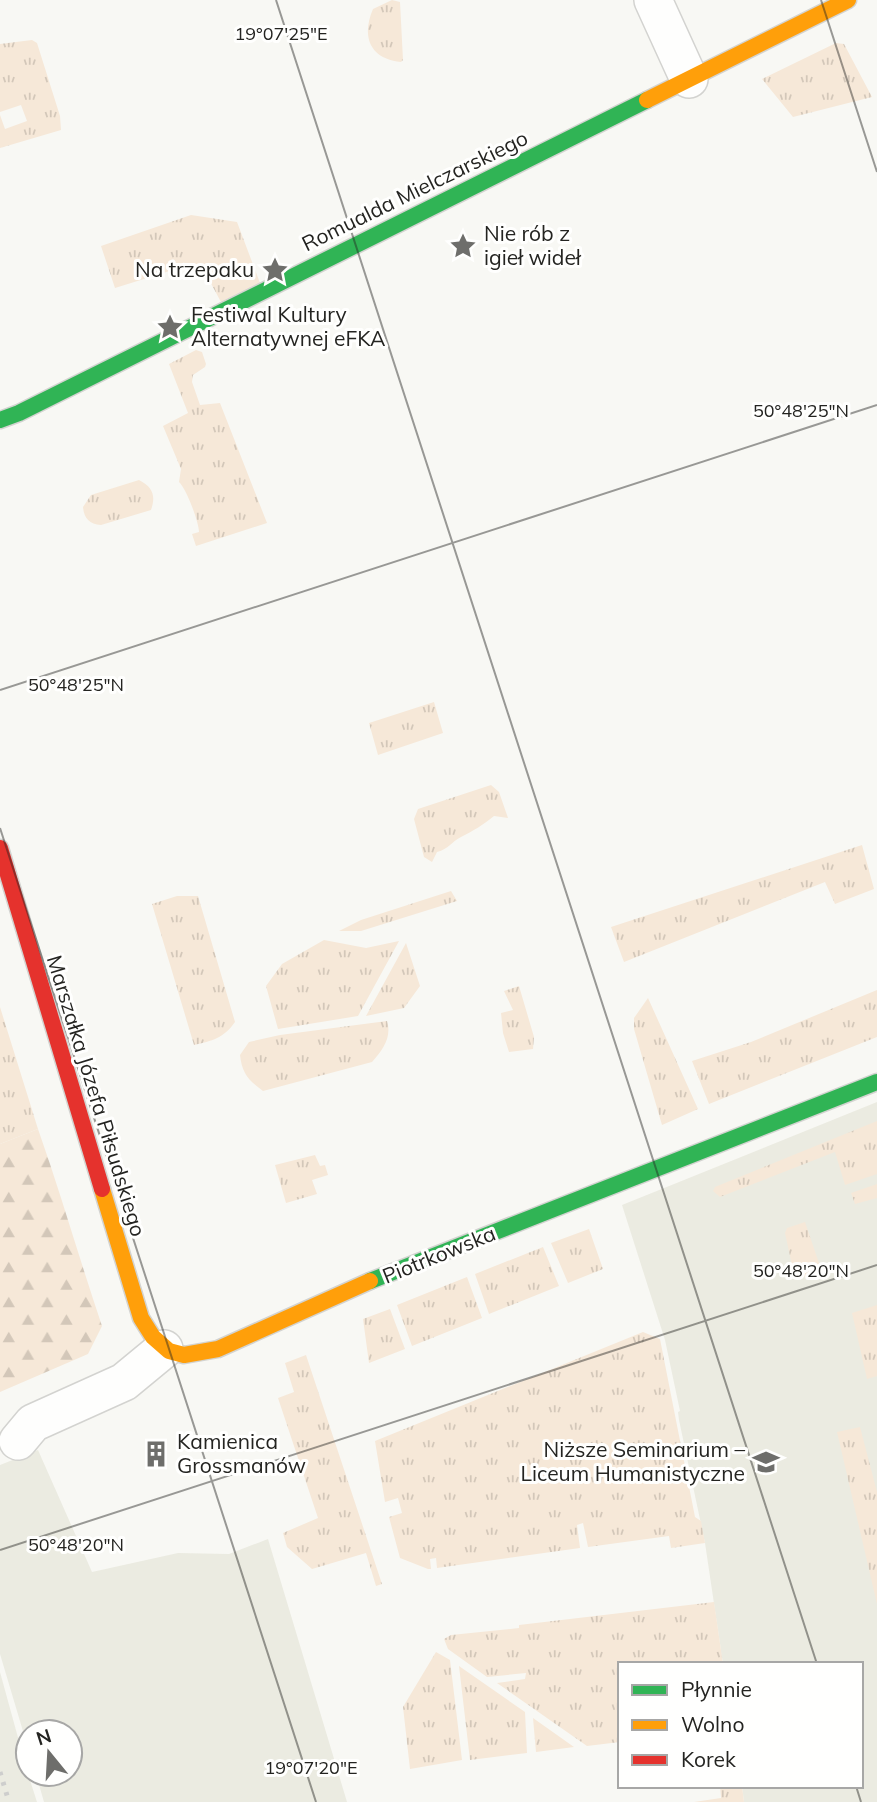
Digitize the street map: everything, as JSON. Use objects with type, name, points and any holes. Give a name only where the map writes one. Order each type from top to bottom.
[{"type":"street","points":[[653,0],[688,79]]},
{"type":"street","name":"Romualda Mielczarskiego","points":[[0,420],[19,413],[848,0]]},
{"type":"street","name":"Marszałka Józefa Piłsudskiego","points":[[0,848],[141,1318],[151,1338],[164,1349]]},
{"type":"street","name":"Piotrkowska","points":[[164,1349],[185,1356],[205,1353],[346,1292],[877,1082]]},
{"type":"street","points":[[18,1441],[33,1423],[124,1382],[164,1349]]},
{"type":"shaded area","name":"Niższe Seminarium – Liceum Humanistyczne","points":[[877,1102],[877,1802],[744,1802],[742,1788],[863,1788],[863,1662],[723,1662],[705,1543],[665,1340],[622,1205]]},
{"type":"shaded area","points":[[38,1450],[92,1572],[178,1553],[229,1554],[268,1539],[347,1802],[44,1802],[40,1788],[84,1788],[84,1718],[19,1718],[0,1654],[0,1465]]},
{"type":"shaded area","points":[[0,1672],[14,1723],[14,1788],[32,1788],[37,1802],[0,1802]]},
{"type":"green space","points":[[392,0],[400,2],[401,62],[390,60],[375,51],[368,37],[369,19],[373,9]]},
{"type":"green space","points":[[32,40],[37,43],[60,116],[61,130],[0,148],[0,115],[5,129],[27,121],[21,105],[0,112],[0,44]]},
{"type":"green space","points":[[836,43],[844,44],[872,97],[793,117],[762,79]]},
{"type":"green space","points":[[191,215],[237,222],[260,283],[221,302],[207,276],[192,264],[115,288],[101,246]]},
{"type":"green space","points":[[196,350],[202,352],[206,364],[193,375],[192,382],[200,405],[220,403],[267,523],[196,546],[192,534],[199,532],[197,521],[179,482],[181,469],[163,426],[188,413],[169,364]]},
{"type":"green space","points":[[139,480],[152,492],[151,510],[101,525],[90,522],[86,517],[83,507],[91,495]]},
{"type":"green space","points":[[434,702],[443,733],[378,755],[369,723]]},
{"type":"green space","points":[[491,785],[499,792],[508,818],[494,816],[437,852],[432,862],[424,857],[414,819],[418,809]]},
{"type":"green space","points":[[862,845],[874,889],[835,904],[825,882],[624,962],[611,927]]},
{"type":"green space","points":[[451,891],[457,901],[361,931],[339,931],[361,920]]},
{"type":"green space","points":[[177,896],[198,896],[235,1022],[217,1038],[194,1045],[152,904]]},
{"type":"green space","points":[[324,940],[366,948],[399,941],[358,1016],[278,1029],[266,986],[282,964]]},
{"type":"green space","points":[[406,943],[420,986],[404,1008],[366,1016]]},
{"type":"green space","points":[[519,986],[534,1037],[533,1049],[509,1052],[501,1013],[513,1010],[504,991]]},
{"type":"green space","points":[[877,990],[877,1037],[709,1104],[692,1061],[751,1042]]},
{"type":"green space","points":[[648,998],[698,1109],[662,1125],[634,1029],[634,1018]]},
{"type":"green space","points":[[0,1007],[38,1129],[0,1144]]},
{"type":"green space","points":[[387,1021],[386,1043],[372,1062],[263,1091],[250,1080],[242,1067],[240,1055],[249,1042],[280,1035]]},
{"type":"green space","points":[[877,1121],[877,1174],[845,1185],[835,1152],[720,1197],[713,1191],[715,1187]]},
{"type":"green space","points":[[38,1129],[102,1326],[88,1354],[0,1392],[0,1144]]},
{"type":"green space","points":[[315,1155],[320,1166],[325,1165],[328,1175],[312,1180],[317,1194],[286,1203],[275,1165]]},
{"type":"green space","points":[[877,1184],[877,1198],[855,1204],[851,1193]]},
{"type":"green space","points":[[805,1222],[822,1272],[795,1279],[785,1233],[787,1228]]},
{"type":"green space","points":[[589,1229],[603,1269],[568,1283],[551,1243]]},
{"type":"green space","points":[[543,1247],[559,1286],[489,1314],[475,1274]]},
{"type":"green space","points":[[467,1277],[482,1318],[412,1346],[397,1305]]},
{"type":"green space","points":[[877,1305],[877,1376],[867,1379],[852,1313]]},
{"type":"green space","points":[[390,1309],[405,1349],[369,1363],[363,1319]]},
{"type":"green space","points":[[643,1332],[660,1339],[695,1517],[701,1521],[705,1543],[671,1548],[669,1536],[588,1547],[583,1523],[577,1525],[580,1548],[437,1568],[436,1558],[430,1559],[431,1569],[400,1558],[389,1517],[402,1513],[398,1498],[385,1502],[375,1441]]},
{"type":"green space","points":[[306,1355],[382,1584],[376,1586],[366,1553],[312,1569],[287,1547],[283,1533],[318,1518],[278,1398],[294,1392],[285,1363]]},
{"type":"green space","points":[[860,1427],[877,1492],[877,1604],[837,1432]]},
{"type":"green space","points":[[714,1602],[723,1662],[618,1662],[618,1742],[587,1746],[497,1683],[525,1679],[526,1673],[487,1677],[448,1649],[444,1639],[451,1635],[519,1628],[519,1625]]},
{"type":"green space","points":[[436,1652],[450,1660],[462,1760],[410,1769],[403,1707]]},
{"type":"green space","points":[[459,1666],[525,1712],[527,1753],[470,1760]]},
{"type":"green space","points":[[533,1718],[574,1747],[536,1752]]},
{"type":"green space","points":[[720,1788],[742,1788],[744,1802],[694,1802],[721,1798]]},
{"type":"railway","points":[[0,1772],[9,1802]]},
{"type":"traffic: fast","points":[[0,420],[19,413],[647,100]]},
{"type":"traffic: fast","points":[[370,1281],[877,1082]]},
{"type":"traffic: slow","points":[[647,100],[848,0]]},
{"type":"traffic: slow","points":[[102,1189],[141,1318],[153,1337],[169,1351],[184,1355],[218,1349],[370,1281]]},
{"type":"traffic: jam","points":[[0,848],[102,1189]]},
{"type":"place","name":"Nie rób z igieł wideł","points":[[463,246]]},
{"type":"place","name":"Na trzepaku","points":[[275,270]]},
{"type":"place","name":"Festiwal Kultury Alternatywnej eFKA","points":[[170,327]]},
{"type":"place","name":"Kamienica Grossmanów","points":[[156,1454]]},
{"type":"place","name":"Niższe Seminarium – Liceum Humanistyczne","points":[[766,1462]]}]
